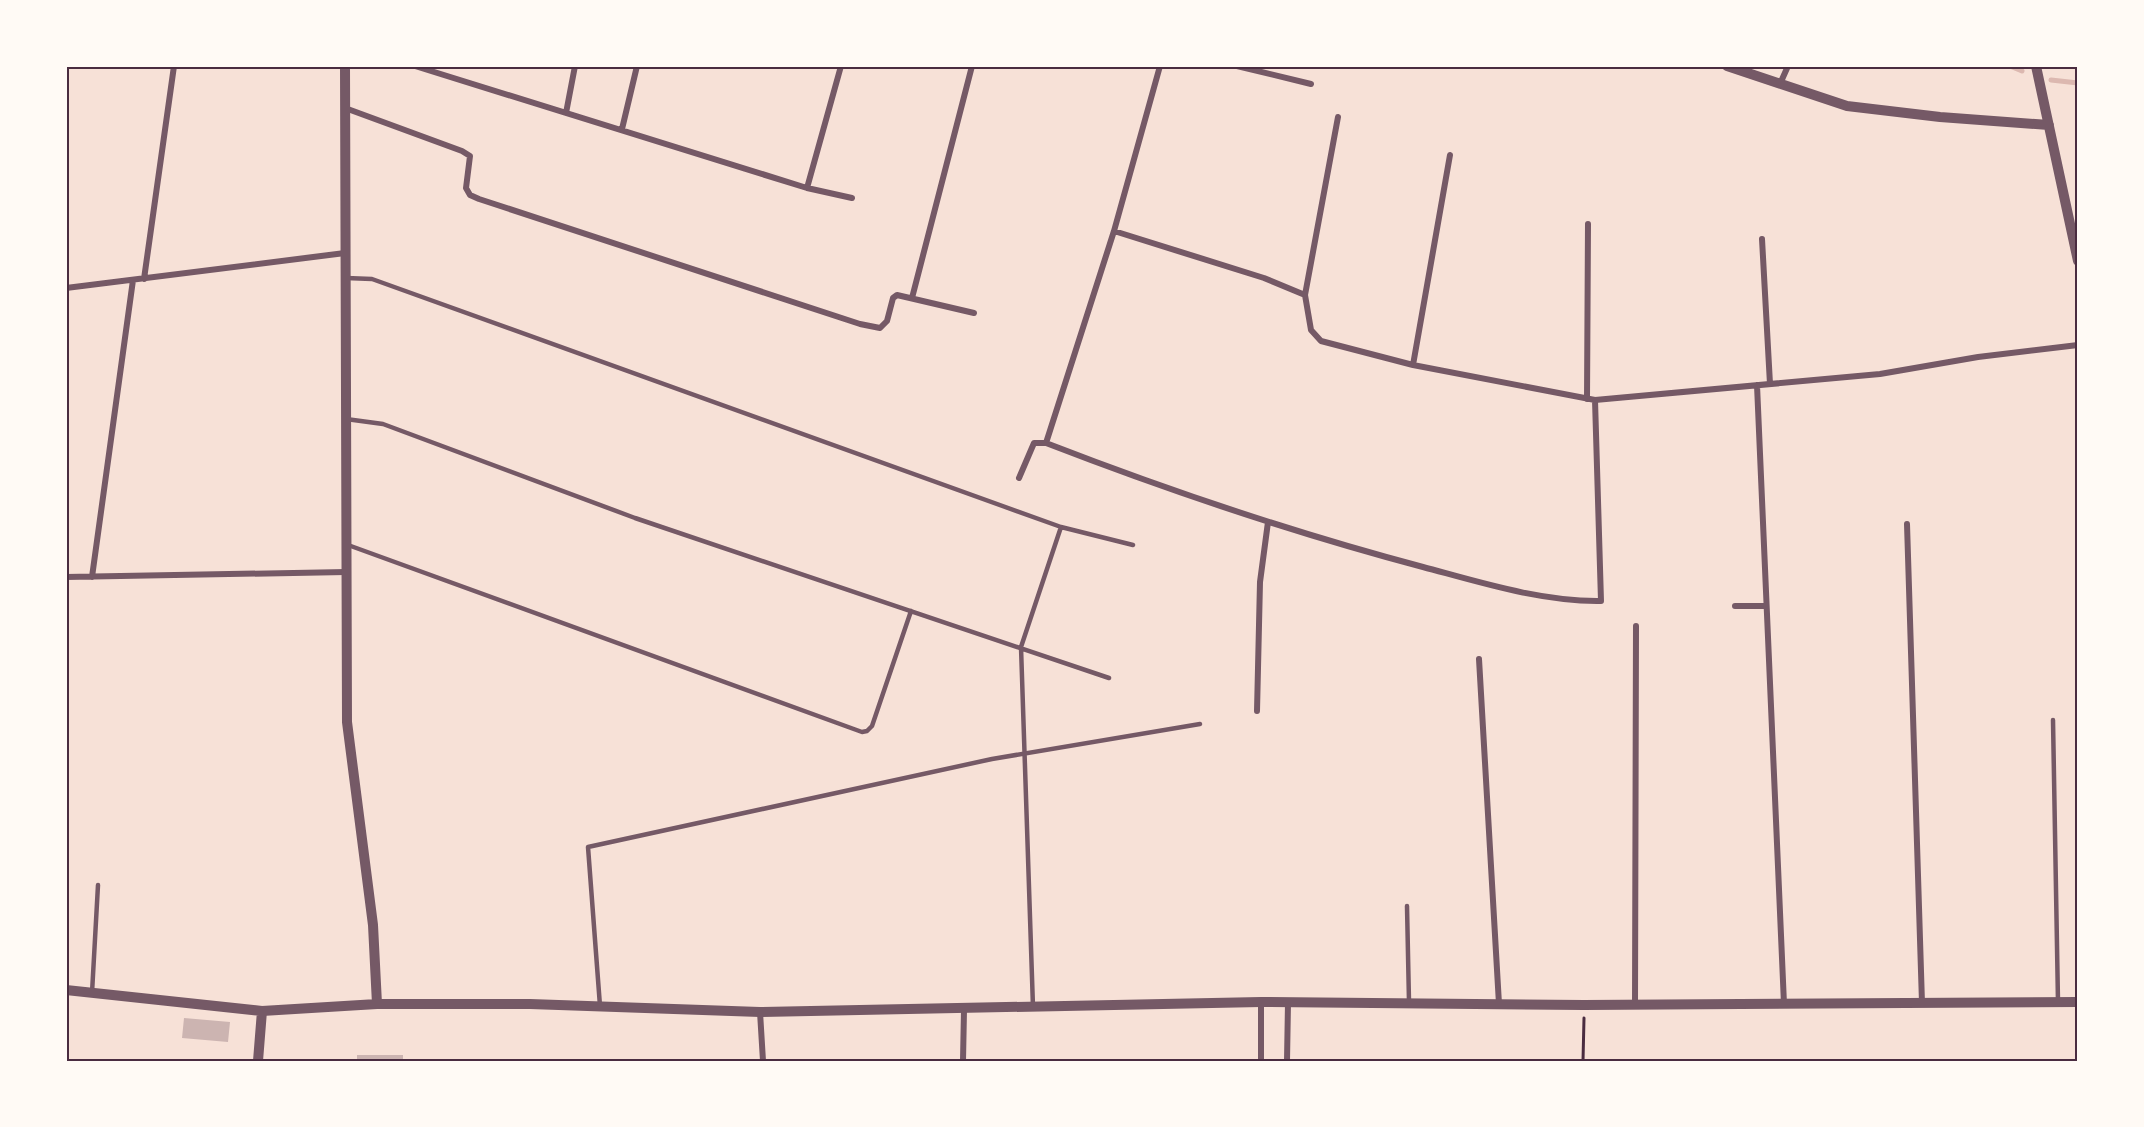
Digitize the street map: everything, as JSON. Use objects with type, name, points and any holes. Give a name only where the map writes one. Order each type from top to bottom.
[{"type":"street","points":[[144,279],[174,66]]},
{"type":"street","points":[[345,66],[347,722],[373,925],[377,1004]]},
{"type":"street","points":[[415,66],[807,188],[852,198]]},
{"type":"street","points":[[566,113],[575,66]]},
{"type":"street","points":[[622,129],[637,66]]},
{"type":"street","points":[[807,188],[841,66]]},
{"type":"street","points":[[912,298],[972,66]]},
{"type":"street","points":[[1047,443],[1114,231],[1160,66]]},
{"type":"street","points":[[1237,66],[1311,84]]},
{"type":"street","points":[[1727,66],[1848,106],[1940,117],[2049,125]]},
{"type":"street","points":[[1780,85],[1788,66]]},
{"type":"street","points":[[2036,66],[2078,261]]},
{"type":"street","points":[[345,108],[470,156],[466,188],[470,195],[479,199],[872,328],[880,328],[887,321],[894,296],[974,313]]},
{"type":"street","points":[[1338,117],[1305,295],[1311,330],[1321,341],[1413,365],[1591,399],[1880,374],[1978,357],[2078,345]]},
{"type":"street","points":[[1413,365],[1450,155]]},
{"type":"street","points":[[1019,478],[1034,443],[1047,443],[1149,483],[1329,542],[1465,578],[1577,601],[1601,601],[1591,399],[1588,224]]},
{"type":"street","points":[[1114,231],[1264,278],[1305,295]]},
{"type":"street","points":[[1762,239],[1770,384]]},
{"type":"street","points":[[66,288],[345,253]]},
{"type":"street","points":[[92,577],[133,280]]},
{"type":"street","points":[[1757,385],[1784,1004]]},
{"type":"street","points":[[1257,711],[1260,582],[1268,522]]},
{"type":"street","points":[[1907,524],[1922,1003]]},
{"type":"street","points":[[66,577],[346,572]]},
{"type":"street","points":[[1735,606],[1766,606]]},
{"type":"street","points":[[1635,1004],[1636,626]]},
{"type":"street","points":[[1479,659],[1498,1004]]},
{"type":"street","points":[[66,990],[261,1011],[377,1004],[760,1012],[964,1010],[1034,1006],[1262,1002],[1584,1005],[2078,1002]]},
{"type":"street","points":[[1261,1061],[1262,1002]]},
{"type":"street","points":[[1287,1061],[1288,1003]]},
{"type":"street","points":[[963,1061],[964,1010]]},
{"type":"street","points":[[258,1061],[261,1011]]},
{"type":"street","points":[[760,1012],[762,1061]]},
{"type":"lane","points":[[345,278],[372,279],[1061,526],[1133,545]]},
{"type":"lane","points":[[346,419],[382,424],[635,518],[1109,678]]},
{"type":"lane","points":[[1034,1006],[1023,755],[1021,647],[1061,526]]},
{"type":"lane","points":[[346,544],[862,732],[872,726],[911,611]]},
{"type":"lane","points":[[2053,720],[2058,1002]]},
{"type":"lane","points":[[600,1007],[588,847],[1023,755],[1200,724]]},
{"type":"lane","points":[[92,993],[98,885]]},
{"type":"lane","points":[[1407,906],[1410,1003]]},
{"type":"path","points":[[1583,1061],[1584,1005]]},
{"type":"building","points":[[184,1018],[230,1022],[228,1042],[182,1038]]},
{"type":"building","points":[[357,1055],[403,1055],[403,1061],[357,1061]]},
{"type":"waterway","points":[[2010,66],[2022,71]]},
{"type":"waterway","points":[[2051,80],[2078,83]]}]
